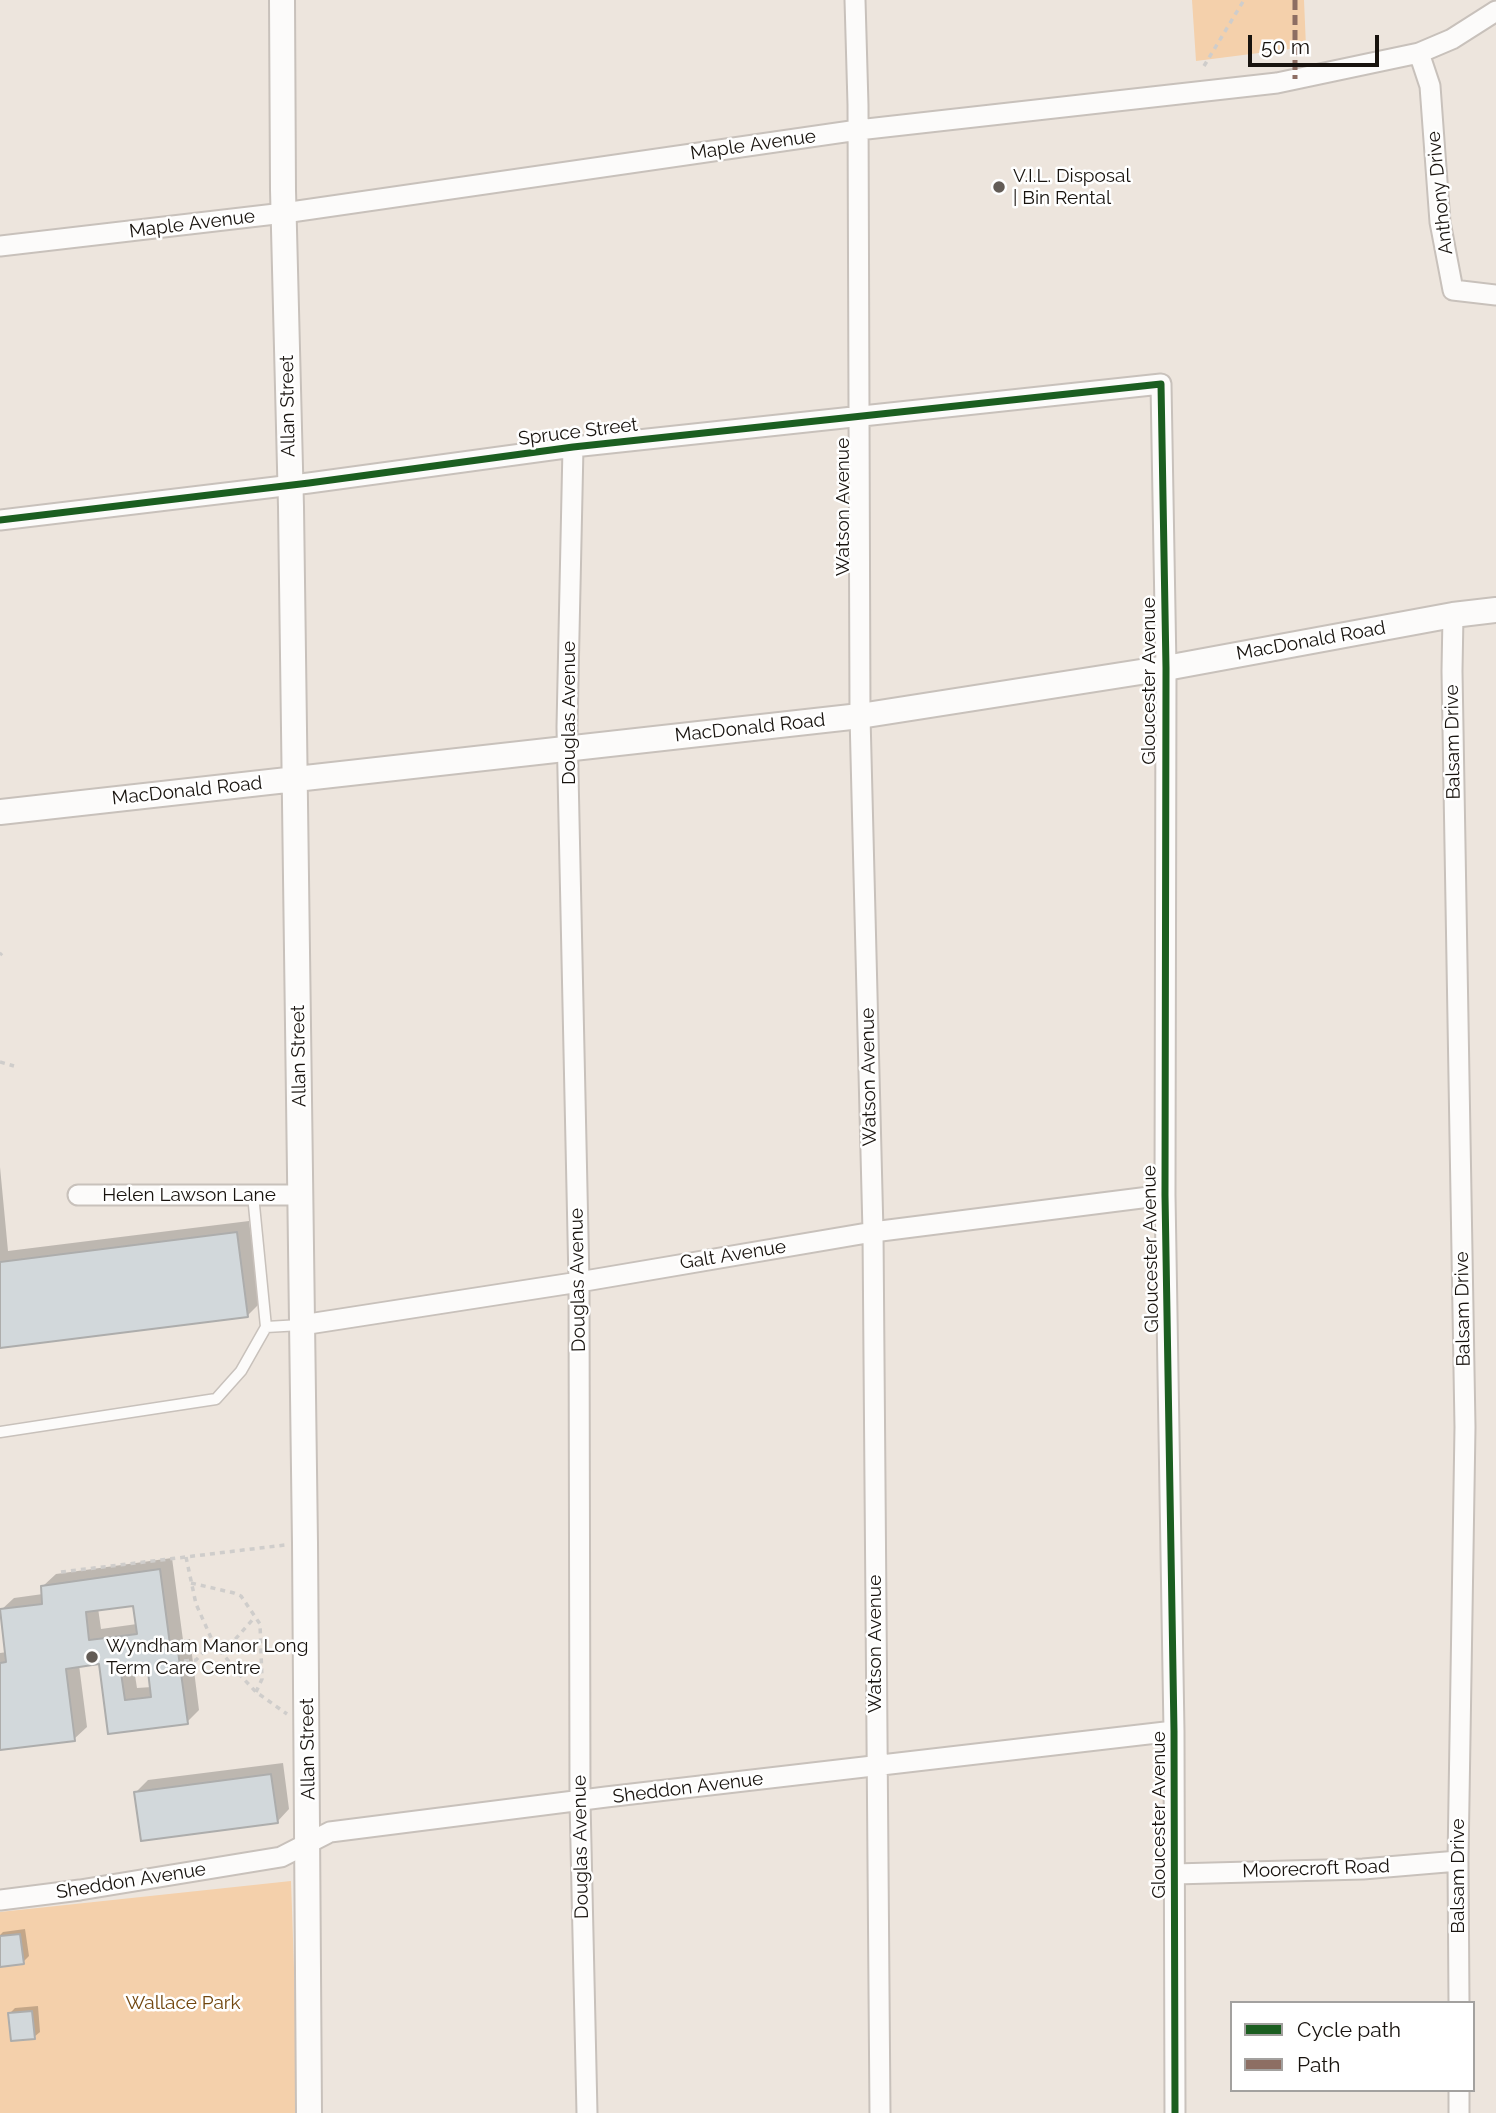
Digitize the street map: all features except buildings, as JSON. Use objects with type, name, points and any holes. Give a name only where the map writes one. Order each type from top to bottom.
[{"type":"street","name":"Allan Street","points":[[282,0],[309,1842],[309,2113]]},
{"type":"street","name":"Watson Avenue","points":[[855,0],[860,716],[873,1232],[880,2113]]},
{"type":"street","name":"Maple Avenue","points":[[0,246],[284,213],[858,130],[1277,83],[1419,53],[1452,39],[1496,11]]},
{"type":"street","name":"Anthony Drive","points":[[1419,53],[1430,86],[1440,222],[1453,290],[1496,295]]},
{"type":"street","name":"Spruce Street","points":[[0,520],[573,447],[1161,384]]},
{"type":"street","name":"Gloucester Avenue","points":[[1161,384],[1166,668],[1165,1195],[1174,1731],[1175,2113]]},
{"type":"street","name":"Douglas Avenue","points":[[573,447],[568,747],[579,1282],[580,1801],[587,2113]]},
{"type":"street","name":"MacDonald Road","points":[[0,811],[860,716],[1166,668],[1453,615],[1496,610]]},
{"type":"street","name":"Balsam Drive","points":[[1453,615],[1465,1427],[1458,1861],[1459,2001]]},
{"type":"street","name":"Helen Lawson Lane","points":[[78,1195],[300,1195]]},
{"type":"street","name":"Galt Avenue","points":[[302,1325],[873,1232],[1165,1195]]},
{"type":"street","name":"Sheddon Avenue","points":[[0,1900],[80,1890],[281,1857],[330,1832],[1174,1731]]},
{"type":"street","name":"Moorecroft Road","points":[[1174,1874],[1363,1869],[1458,1861]]},
{"type":"street","points":[[1459,2092],[1459,2113]]},
{"type":"lane","points":[[0,1432],[216,1399],[242,1371],[266,1327],[253,1195]]},
{"type":"lane","points":[[266,1327],[302,1325]]},
{"type":"path","points":[[1204,66],[1244,0]]},
{"type":"path","points":[[0,1062],[14,1066]]},
{"type":"path","points":[[61,1572],[305,1543]]},
{"type":"path","points":[[186,1557],[196,1604],[213,1642],[257,1692],[307,1728]]},
{"type":"path","points":[[191,1583],[234,1592],[241,1597],[260,1624],[262,1679],[257,1692]]},
{"type":"path","points":[[222,1654],[255,1616]]},
{"type":"path","points":[[184,1661],[195,1660],[213,1642]]},
{"type":"green space","points":[[1192,0],[1304,0],[1306,47],[1196,61]]},
{"type":"green space","name":"Wallace Park","points":[[291,1881],[299,2113],[0,2113],[0,1912]]},
{"type":"marked path","points":[[1295,0],[1295,79]]},
{"type":"cycle path","points":[[0,520],[309,483],[573,447],[1161,384],[1166,668],[1165,1195],[1174,1731],[1175,2113]]},
{"type":"place","name":"V.I.L. Disposal | Bin Rental","points":[[999,187]]},
{"type":"place","name":"Wyndham Manor Long Term Care Centre","points":[[92,1657]]}]
